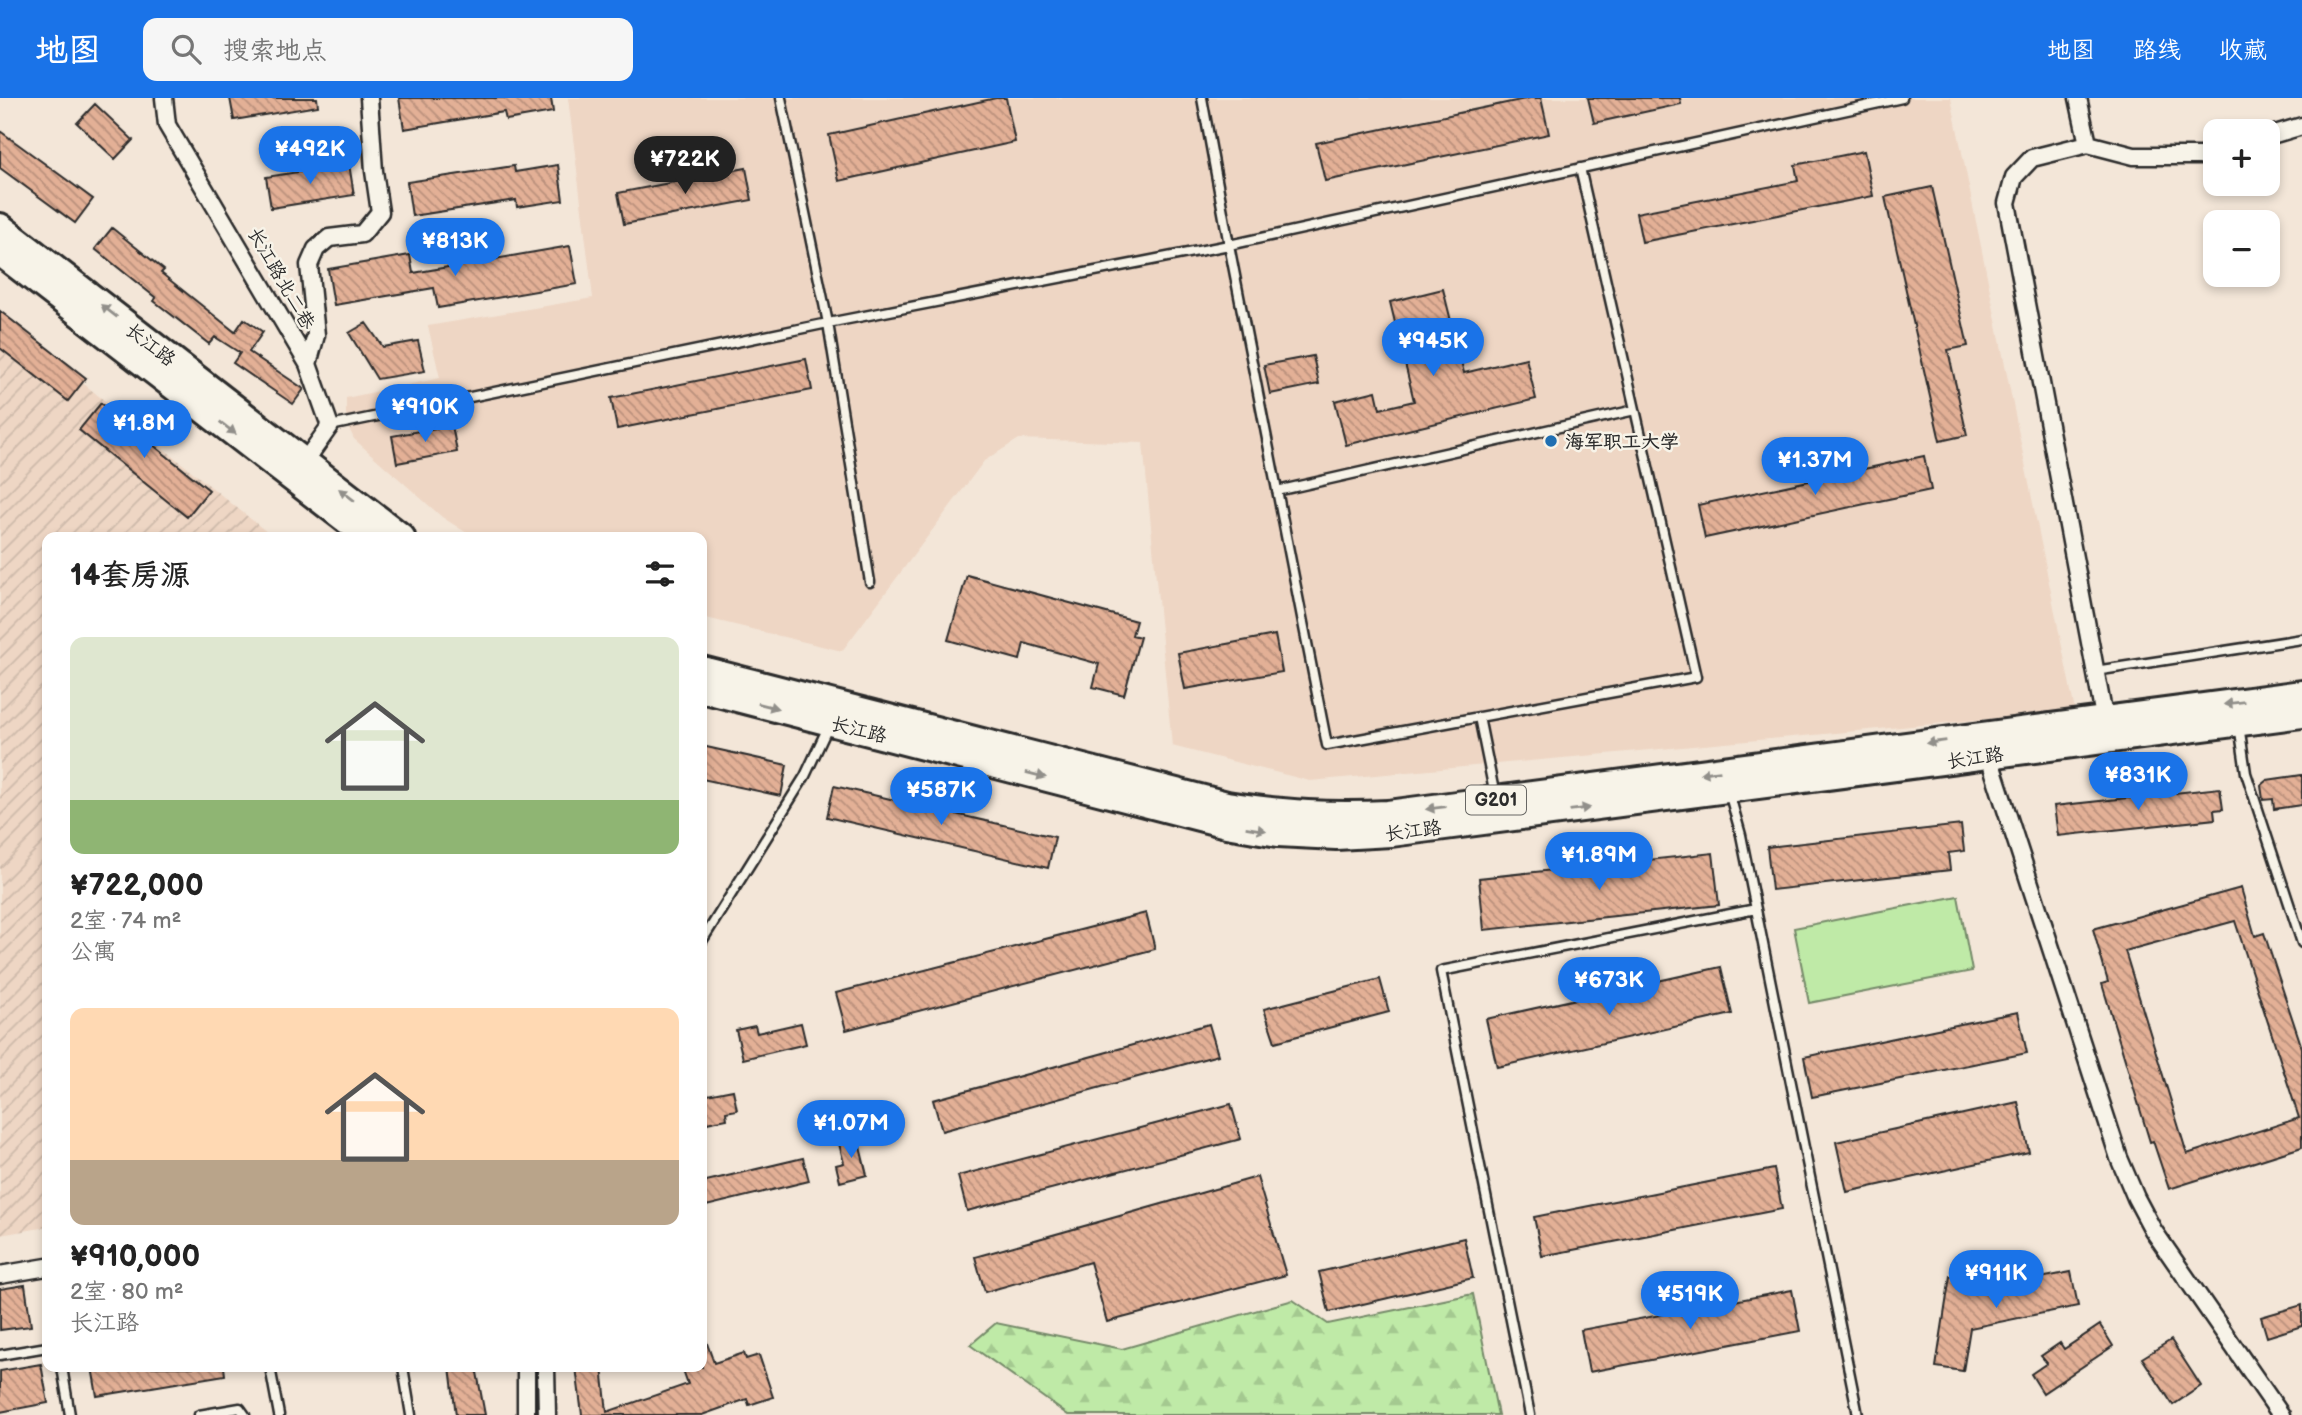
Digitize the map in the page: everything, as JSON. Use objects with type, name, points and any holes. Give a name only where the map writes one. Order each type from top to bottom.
[{"type":"highway","name":"长江路","points":[[0,227],[299,470],[364,532]]},
{"type":"highway","name":"长江路","points":[[0,252],[299,470],[393,532]]},
{"type":"highway","name":"长江路","points":[[707,671],[1227,805],[1280,814],[1338,817],[1388,814],[1985,746],[2107,730],[2302,694]]},
{"type":"highway","name":"长江路","points":[[707,690],[1226,824],[1289,833],[1336,836],[1391,833],[1728,789],[1985,746]]},
{"type":"highway","name":"长江路","points":[[2107,730],[2238,722],[2302,714]]},
{"type":"street","name":"长江路北二巷","points":[[164,98],[167,125],[308,364],[330,426]]},
{"type":"street","points":[[308,364],[316,335],[309,265],[316,248],[328,238],[362,234],[380,212],[369,98]]},
{"type":"street","points":[[2078,98],[2088,145]]},
{"type":"street","points":[[2280,132],[2302,126]]},
{"type":"street","points":[[2107,730],[2007,203],[2014,177],[2032,158],[2088,145],[2134,156],[2203,155]]},
{"type":"street","points":[[299,470],[330,426]]},
{"type":"street","points":[[1985,746],[2119,1158],[2136,1198],[2153,1230],[2281,1415]]},
{"type":"street","points":[[0,1275],[42,1268]]},
{"type":"street","points":[[526,1372],[526,1415]]},
{"type":"street","points":[[546,1372],[547,1415]]},
{"type":"lane","points":[[781,98],[828,323],[870,582]]},
{"type":"lane","points":[[1202,98],[1326,745],[1696,677],[1580,168]]},
{"type":"lane","points":[[330,426],[828,323],[1229,245],[1902,98]]},
{"type":"lane","points":[[1277,491],[1635,410]]},
{"type":"lane","points":[[2095,671],[2302,639]]},
{"type":"lane","points":[[1479,717],[1496,800]]},
{"type":"lane","points":[[707,933],[805,776],[831,722]]},
{"type":"lane","points":[[2238,722],[2246,773],[2302,943]]},
{"type":"lane","points":[[1728,789],[1741,835],[1858,1415]]},
{"type":"lane","points":[[1530,1415],[1441,971],[1756,909]]},
{"type":"lane","points":[[0,1354],[42,1348]]},
{"type":"lane","points":[[63,1372],[71,1415]]},
{"type":"lane","points":[[271,1372],[279,1415]]},
{"type":"lane","points":[[404,1372],[411,1415]]},
{"type":"lane","points":[[199,1415],[240,1408],[245,1415]]},
{"type":"shaded area","name":"海军职工大学","points":[[568,98],[1951,98],[2075,711],[1310,781],[1172,746],[1143,443],[1019,439],[984,461],[842,651],[707,618],[707,532],[465,532],[442,517],[354,439],[346,422],[346,398],[440,378],[428,326],[593,298]]},
{"type":"shaded area","points":[[0,316],[267,532],[42,532],[42,1228],[0,1235]]},
{"type":"green space","points":[[1958,896],[1972,971],[1809,1003],[1794,928]]},
{"type":"green space","points":[[1473,1294],[1498,1415],[1068,1415],[970,1345],[996,1323],[1122,1349],[1293,1300],[1328,1324]]},
{"type":"building","points":[[230,98],[317,98],[318,106],[234,120]]},
{"type":"building","points":[[399,98],[551,98],[553,112],[506,120],[504,112],[404,129]]},
{"type":"building","points":[[1006,98],[1015,142],[839,181],[829,135]]},
{"type":"building","points":[[1530,98],[1541,98],[1549,134],[1325,181],[1316,143]]},
{"type":"building","points":[[1588,98],[1680,98],[1681,104],[1594,123]]},
{"type":"building","points":[[95,104],[133,140],[115,159],[77,123]]},
{"type":"building","points":[[0,131],[93,199],[75,223],[0,168]]},
{"type":"building","points":[[1864,151],[1873,196],[1642,242],[1636,213],[1798,181],[1795,165]]},
{"type":"building","points":[[349,164],[354,195],[271,208],[266,177]]},
{"type":"building","points":[[558,165],[563,200],[517,207],[516,200],[412,216],[407,182],[514,166],[515,172]]},
{"type":"building","points":[[746,168],[752,200],[624,224],[618,193]]},
{"type":"building","points":[[1932,187],[1968,346],[1948,350],[1967,435],[1940,441],[1885,197]]},
{"type":"building","points":[[112,228],[164,270],[161,273],[235,332],[244,319],[263,332],[249,352],[304,389],[293,404],[233,363],[240,353],[215,337],[209,344],[154,301],[156,298],[95,249]]},
{"type":"building","points":[[570,246],[577,284],[438,308],[434,288],[334,305],[328,269],[410,255],[413,273]]},
{"type":"building","points":[[1443,289],[1464,373],[1526,358],[1536,399],[1346,445],[1335,401],[1376,391],[1380,409],[1414,401],[1390,302]]},
{"type":"building","points":[[0,311],[86,378],[68,401],[0,348]]},
{"type":"building","points":[[366,323],[383,347],[418,341],[425,371],[377,379],[349,333]]},
{"type":"building","points":[[1313,356],[1319,384],[1270,394],[1264,365]]},
{"type":"building","points":[[806,359],[812,390],[617,429],[611,398]]},
{"type":"building","points":[[101,403],[209,490],[187,517],[79,430]]},
{"type":"building","points":[[452,425],[457,452],[397,463],[392,436]]},
{"type":"building","points":[[1924,456],[1931,490],[1705,538],[1698,505]]},
{"type":"building","points":[[967,575],[1136,621],[1132,635],[1140,637],[1124,695],[1093,687],[1099,664],[1024,643],[1020,660],[948,640]]},
{"type":"building","points":[[1275,635],[1282,672],[1185,689],[1178,653]]},
{"type":"building","points":[[707,747],[787,765],[781,796],[707,780]]},
{"type":"building","points":[[2302,775],[2302,805],[2274,809],[2273,799],[2263,800],[2261,785],[2267,780]]},
{"type":"building","points":[[834,786],[1055,837],[1048,868],[827,817]]},
{"type":"building","points":[[2220,788],[2223,809],[2214,810],[2215,819],[2058,836],[2054,806]]},
{"type":"building","points":[[1961,825],[1964,851],[1948,853],[1950,870],[1772,890],[1767,847]]},
{"type":"building","points":[[1713,853],[1719,905],[1484,930],[1479,878]]},
{"type":"building","points":[[2241,888],[2255,936],[2264,933],[2302,1048],[2302,1147],[2169,1189],[2153,1141],[2150,1142],[2102,984],[2108,982],[2093,929]],"holes":[[[2235,921],[2299,1118],[2187,1154],[2125,951]]]},
{"type":"building","points":[[1146,913],[1155,949],[846,1030],[836,993]]},
{"type":"building","points":[[1721,967],[1732,1014],[1497,1067],[1486,1019]]},
{"type":"building","points":[[1380,979],[1389,1012],[1275,1042],[1264,1009]]},
{"type":"building","points":[[2018,1012],[2027,1053],[1812,1097],[1804,1057]]},
{"type":"building","points":[[801,1023],[806,1044],[743,1059],[736,1030],[755,1026],[757,1033]]},
{"type":"building","points":[[1209,1024],[1218,1055],[942,1131],[933,1100]]},
{"type":"building","points":[[733,1090],[737,1110],[726,1112],[727,1119],[707,1123],[707,1095]]},
{"type":"building","points":[[2018,1102],[2029,1152],[1847,1192],[1836,1142]]},
{"type":"building","points":[[1231,1104],[1241,1139],[967,1211],[958,1176]]},
{"type":"building","points":[[857,1135],[867,1175],[840,1182],[836,1165],[844,1163],[838,1140]]},
{"type":"building","points":[[803,1158],[809,1181],[707,1206],[707,1181]]},
{"type":"building","points":[[1774,1169],[1782,1209],[1542,1256],[1534,1217]]},
{"type":"building","points":[[1257,1177],[1286,1275],[1107,1322],[1090,1262],[985,1292],[975,1257]]},
{"type":"building","points":[[1464,1238],[1473,1278],[1329,1312],[1319,1272]]},
{"type":"building","points":[[2071,1272],[2078,1306],[1970,1328],[1963,1371],[1936,1367],[1950,1276],[1977,1281],[1975,1291]]},
{"type":"building","points":[[25,1285],[31,1326],[0,1330],[0,1289]]},
{"type":"building","points":[[1792,1290],[1800,1331],[1589,1372],[1581,1330]]},
{"type":"building","points":[[2302,1305],[2302,1326],[2267,1337],[2261,1317]]},
{"type":"building","points":[[2100,1325],[2113,1346],[2043,1393],[2031,1374],[2047,1363],[2041,1356],[2060,1343],[2064,1349]]},
{"type":"building","points":[[2171,1340],[2201,1386],[2173,1405],[2142,1358]]},
{"type":"building","points":[[707,1343],[714,1363],[744,1353],[746,1359],[759,1355],[773,1397],[749,1405],[747,1399],[702,1415],[582,1415],[577,1372],[603,1372],[607,1412],[688,1384],[684,1372],[707,1372]]},
{"type":"building","points":[[41,1364],[48,1403],[0,1412],[0,1371]]},
{"type":"building","points":[[93,1372],[225,1372],[225,1375],[97,1396]]},
{"type":"building","points":[[451,1372],[477,1372],[485,1415],[456,1415]]},
{"type":"place","name":"海军职工大学","points":[[1551,441]]}]
